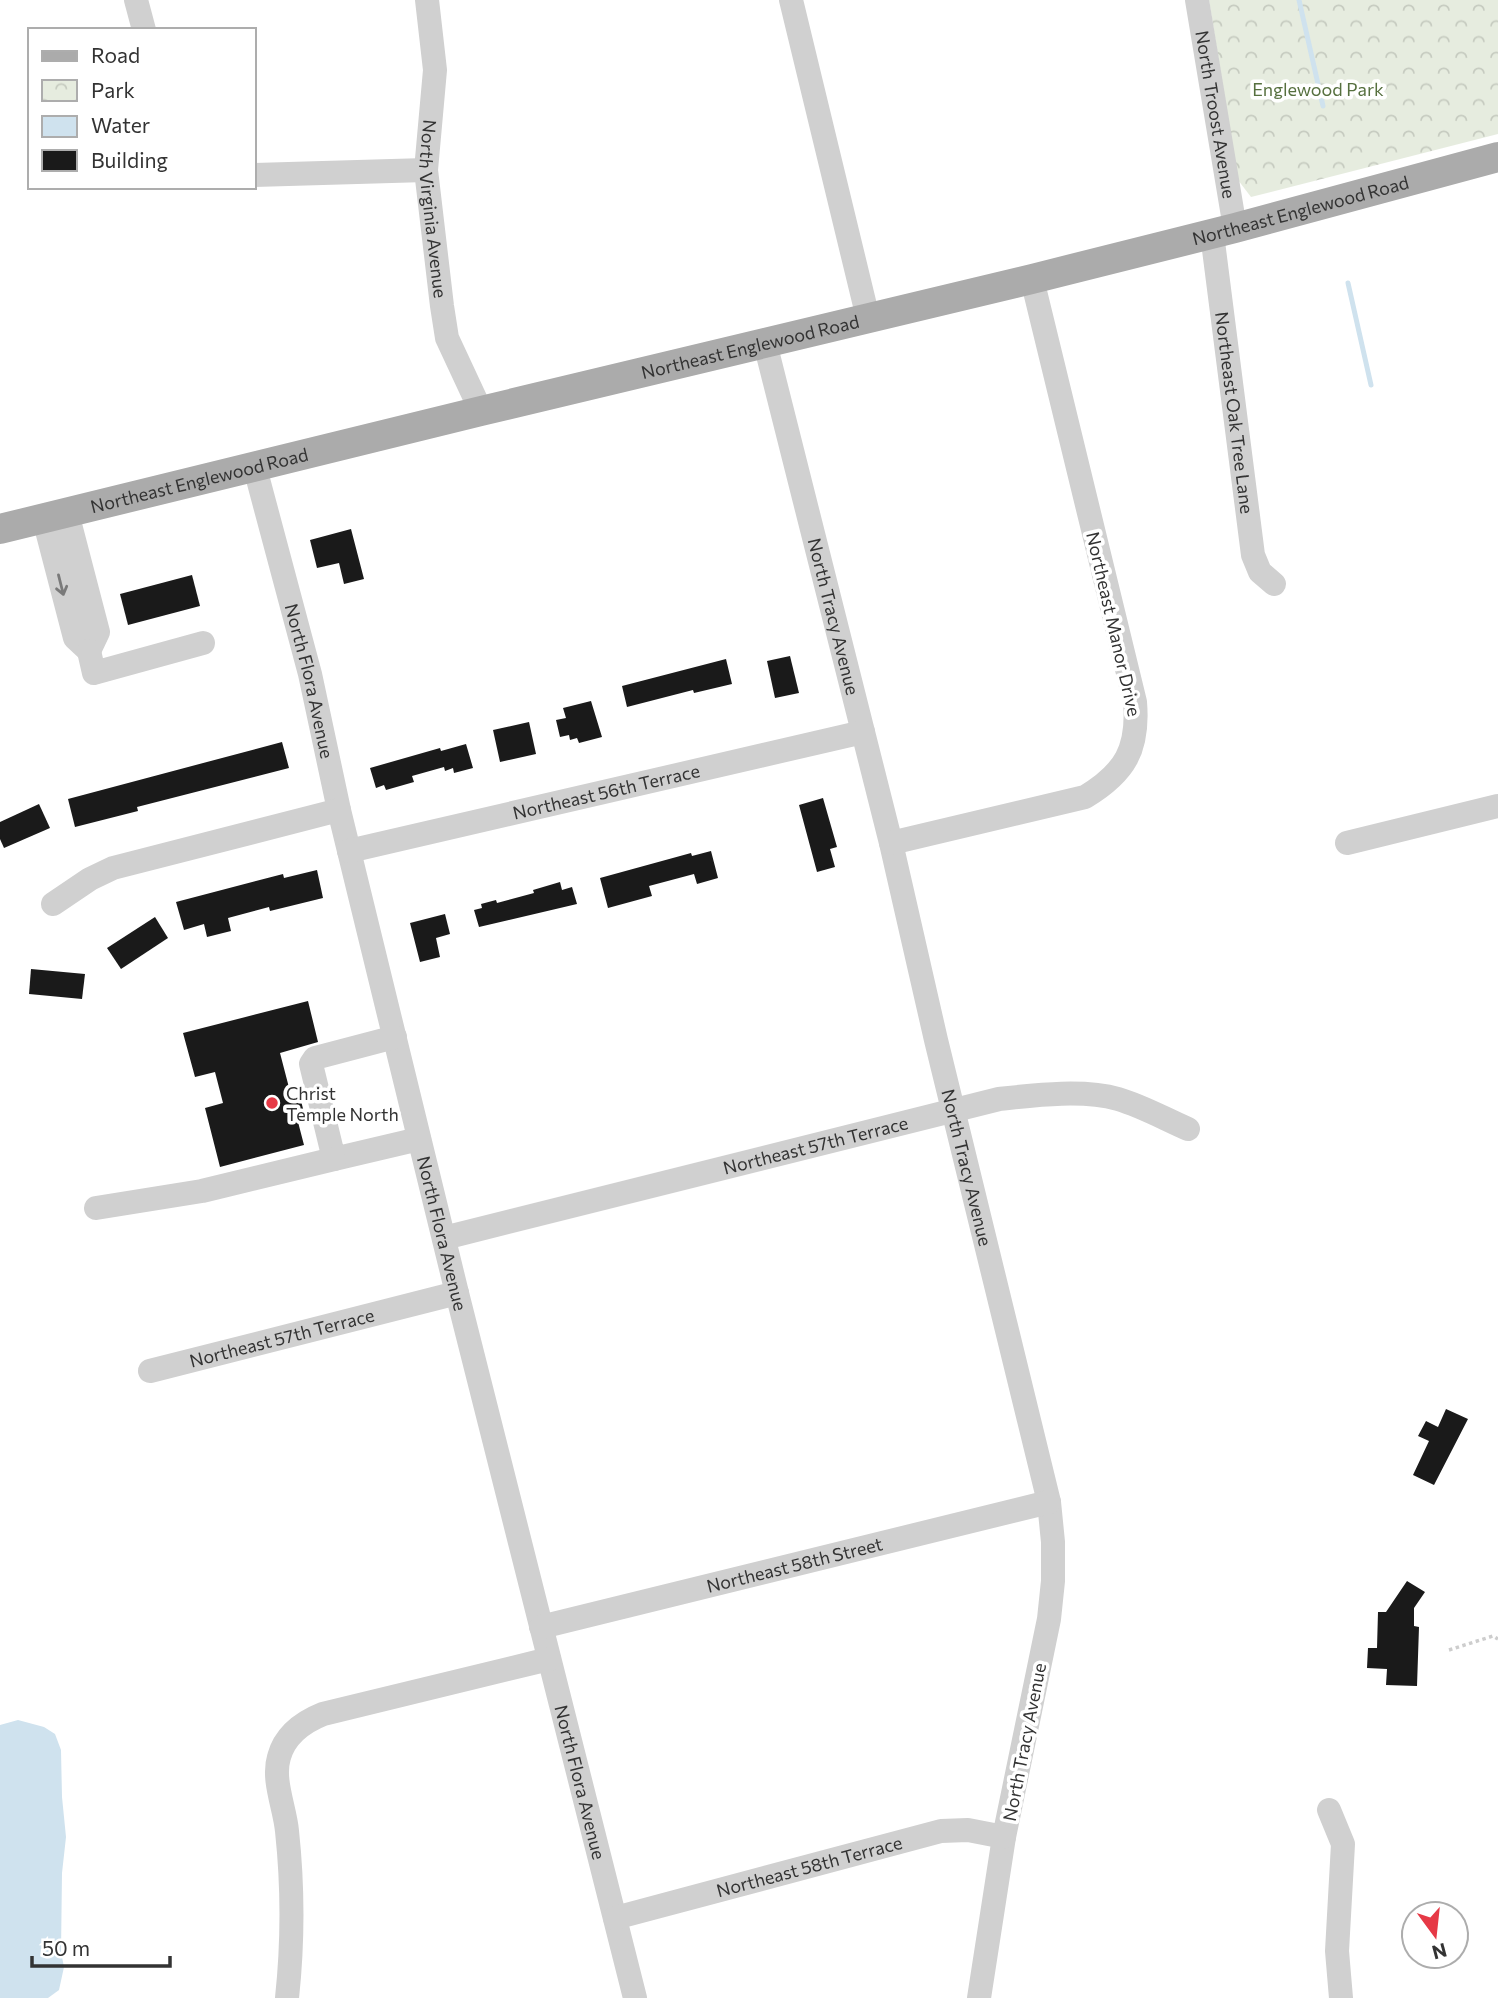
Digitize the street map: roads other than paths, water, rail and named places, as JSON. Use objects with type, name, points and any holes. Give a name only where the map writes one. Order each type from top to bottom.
[{"type":"main road","name":"Northeast Englewood Road","points":[[0,529],[1032,279],[1498,157]]},
{"type":"street","points":[[136,0],[143,28]]},
{"type":"street","name":"North Virginia Avenue","points":[[427,0],[435,70],[426,170],[447,338],[481,411]]},
{"type":"street","points":[[791,0],[868,318]]},
{"type":"street","name":"North Troost Avenue","points":[[1197,0],[1223,231]]},
{"type":"street","points":[[256,174],[426,170]]},
{"type":"street","name":"Northeast Oak Tree Lane","points":[[1223,231],[1253,555],[1260,572],[1274,584]]},
{"type":"street","name":"Northeast Manor Drive","points":[[891,843],[1085,797],[1105,785],[1121,768],[1132,748],[1137,725],[1135,702],[1032,279]]},
{"type":"street","name":"North Tracy Avenue","points":[[765,343],[891,843],[1049,1502],[1053,1542],[1049,1619],[1004,1838],[979,1998]]},
{"type":"street","name":"North Flora Avenue","points":[[255,468],[310,674],[339,810],[419,1139],[635,1998]]},
{"type":"street","points":[[56,516],[98,632],[89,651],[94,673],[203,642]]},
{"type":"street","name":"Northeast 56th Terrace","points":[[349,851],[863,732]]},
{"type":"street","points":[[1347,843],[1498,806]]},
{"type":"street","points":[[53,904],[90,879],[113,868],[339,810]]},
{"type":"street","points":[[334,1159],[311,1064],[315,1058],[394,1037]]},
{"type":"street","name":"Northeast 57th Terrace","points":[[444,1238],[999,1099],[1078,1094],[1117,1098],[1188,1129]]},
{"type":"street","points":[[96,1208],[202,1191],[419,1139]]},
{"type":"street","name":"Northeast 57th Terrace","points":[[150,1371],[457,1293]]},
{"type":"street","name":"Northeast 58th Street","points":[[541,1627],[1049,1502]]},
{"type":"street","points":[[287,1998],[292,1949],[292,1889],[287,1829],[277,1770],[279,1757],[289,1738],[300,1725],[323,1714],[549,1659]]},
{"type":"street","points":[[1329,1810],[1343,1844],[1337,1951],[1341,1998]]},
{"type":"street","name":"Northeast 58th Terrace","points":[[615,1918],[941,1831],[968,1829],[1004,1838]]},
{"type":"water","points":[[18,1720],[44,1727],[55,1734],[61,1750],[66,1837],[62,1873],[61,1952],[64,1967],[59,1990],[48,1998],[0,1998],[0,1725]]},
{"type":"waterway","points":[[1299,0],[1323,106]]},
{"type":"waterway","points":[[1348,283],[1371,385]]},
{"type":"place","name":"Christ Temple North","points":[[272,1103]]},
{"type":"park label","name":"Englewood Park","points":[[1318,89]]}]
